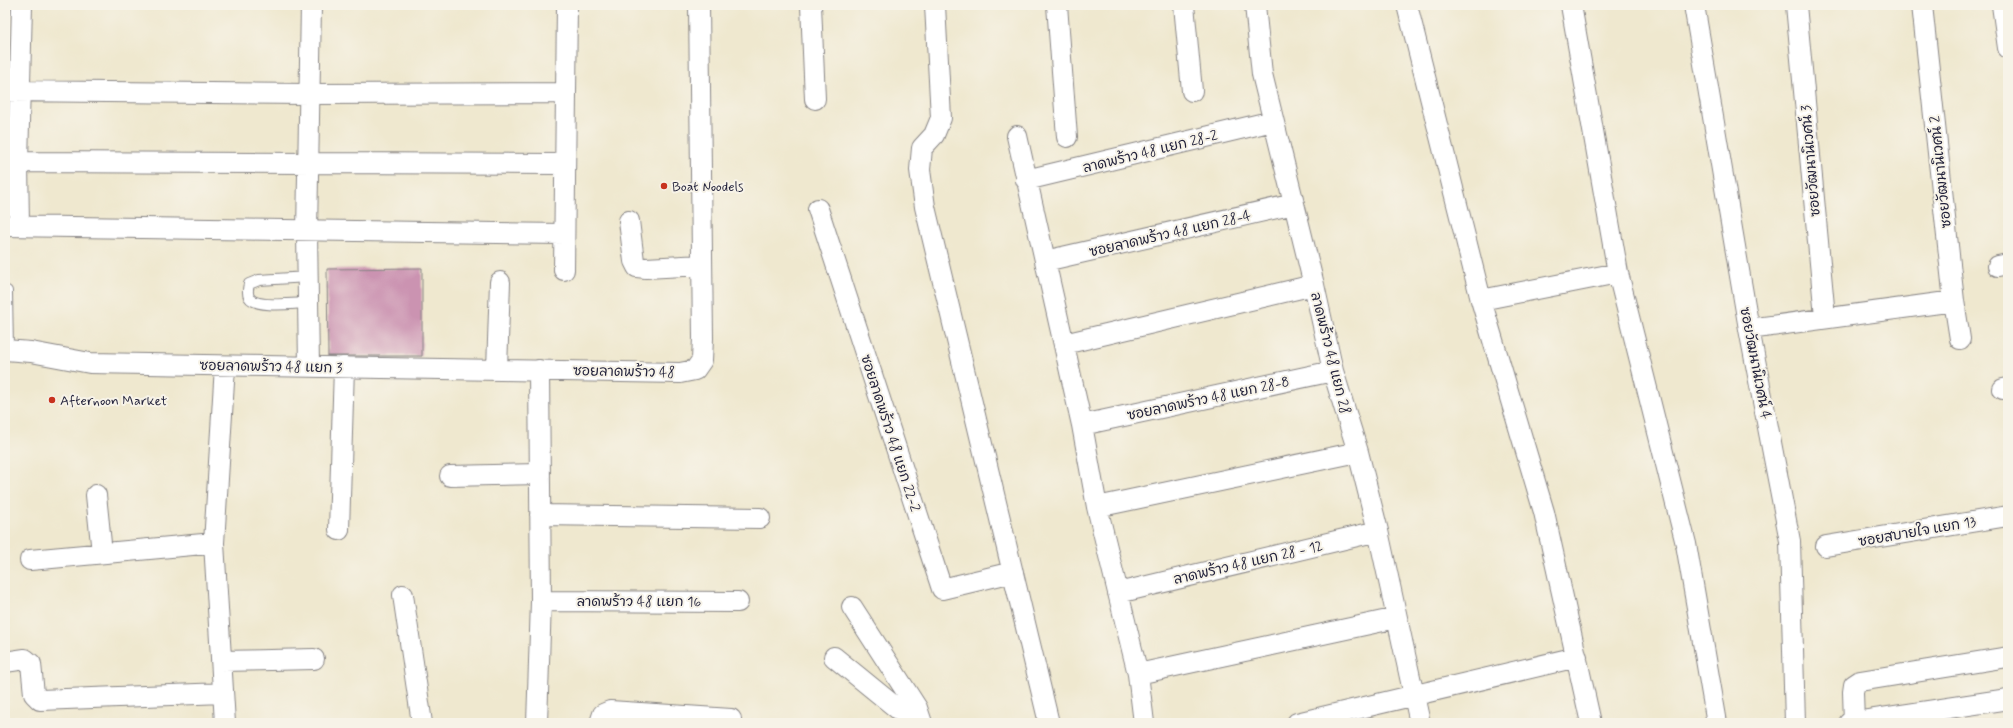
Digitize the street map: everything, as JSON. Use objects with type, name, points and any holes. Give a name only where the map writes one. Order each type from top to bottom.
[{"type":"street","points":[[22,5],[12,91],[18,162],[12,226],[307,232],[564,234]]},
{"type":"street","points":[[310,366],[307,232],[311,5]]},
{"type":"street","points":[[564,270],[567,5]]},
{"type":"street","name":"ซอยลาดพร้าว 48","points":[[539,370],[680,373],[696,370],[702,360],[699,5]]},
{"type":"street","points":[[811,5],[815,99]]},
{"type":"street","points":[[935,5],[941,118],[934,135],[922,148],[920,170],[925,207],[1049,723]]},
{"type":"street","points":[[1057,5],[1067,137]]},
{"type":"street","points":[[1184,5],[1192,91]]},
{"type":"street","name":"ลาดพร้าว 48 แยก 28","points":[[1255,5],[1259,57],[1273,121],[1314,285],[1333,371],[1358,452],[1378,531],[1420,723]]},
{"type":"street","points":[[1407,5],[1481,300],[1544,512],[1591,723]]},
{"type":"street","points":[[1571,5],[1618,273],[1686,544],[1717,723]]},
{"type":"street","name":"ซอยวัฒนานิเวศน์ 4","points":[[1694,5],[1748,329],[1790,541],[1795,723]]},
{"type":"street","name":"ซอยวัฒนานิเวศน์ 3","points":[[1796,5],[1825,317]]},
{"type":"street","name":"ซอยวัฒนานิเวศน์ 2","points":[[1922,5],[1954,301],[1960,339]]},
{"type":"street","points":[[2002,5],[2008,48]]},
{"type":"street","points":[[12,91],[309,94],[565,93]]},
{"type":"street","name":"ลาดพร้าว 48 แยก 28-2","points":[[1026,180],[1273,121]]},
{"type":"street","points":[[1017,136],[1082,425],[1097,507],[1138,674],[1144,723]]},
{"type":"street","points":[[18,162],[564,164]]},
{"type":"street","name":"ซอยลาดพร้าว 48 แยก 28-4","points":[[1045,261],[1294,204]]},
{"type":"street","name":"ซอยลาดพร้าว 48 แยก 22-2","points":[[818,209],[942,588],[1013,572]]},
{"type":"street","points":[[629,221],[634,261],[637,267],[646,268],[702,265]]},
{"type":"street","points":[[1481,300],[1618,273]]},
{"type":"street","points":[[497,369],[500,282]]},
{"type":"street","points":[[1064,344],[1314,285]]},
{"type":"street","points":[[1748,329],[1825,317],[1954,301]]},
{"type":"street","name":"ซอยลาดพร้าว 48 แยก 3","points":[[6,350],[31,352],[90,363],[539,370]]},
{"type":"street","points":[[225,366],[214,543],[225,723]]},
{"type":"street","points":[[339,530],[344,367]]},
{"type":"street","points":[[537,723],[541,601],[539,370]]},
{"type":"street","name":"ซอยลาดพร้าว 48 แยก 28-8","points":[[1082,425],[1333,371]]},
{"type":"street","points":[[1097,507],[1358,452]]},
{"type":"street","points":[[450,476],[540,474]]},
{"type":"street","points":[[96,495],[102,553]]},
{"type":"street","points":[[540,515],[760,518]]},
{"type":"street","name":"ซอยสบายใจ แยก 13","points":[[1826,546],[2008,516]]},
{"type":"street","name":"ลาดพร้าว 48 แยก 28 - 12","points":[[1118,593],[1378,531]]},
{"type":"street","points":[[30,560],[214,543]]},
{"type":"street","points":[[403,596],[422,723]]},
{"type":"street","name":"ลาดพร้าว 48 แยก 16","points":[[541,601],[738,602]]},
{"type":"street","points":[[852,607],[917,708],[922,723]]},
{"type":"street","points":[[1138,674],[1397,618]]},
{"type":"street","points":[[834,657],[915,723]]},
{"type":"street","points":[[1297,723],[1577,657]]},
{"type":"street","points":[[2008,657],[1860,681],[1854,685],[1852,722],[2008,699]]},
{"type":"street","points":[[5,662],[16,659],[25,659],[31,664],[34,694],[40,700],[223,694]]},
{"type":"street","points":[[221,661],[314,659]]},
{"type":"street","points":[[600,723],[603,714],[610,711],[731,719]]},
{"type":"lane","points":[[308,277],[259,280],[248,284],[247,291],[249,298],[255,302],[264,304],[308,303]]},
{"type":"lane","points":[[6,350],[7,292]]},
{"type":"building","points":[[422,268],[422,356],[328,356],[327,269]]},
{"type":"place","name":"Boat Noodels","points":[[664,186]]},
{"type":"place","name":"Afternoon Market","points":[[52,400]]}]
